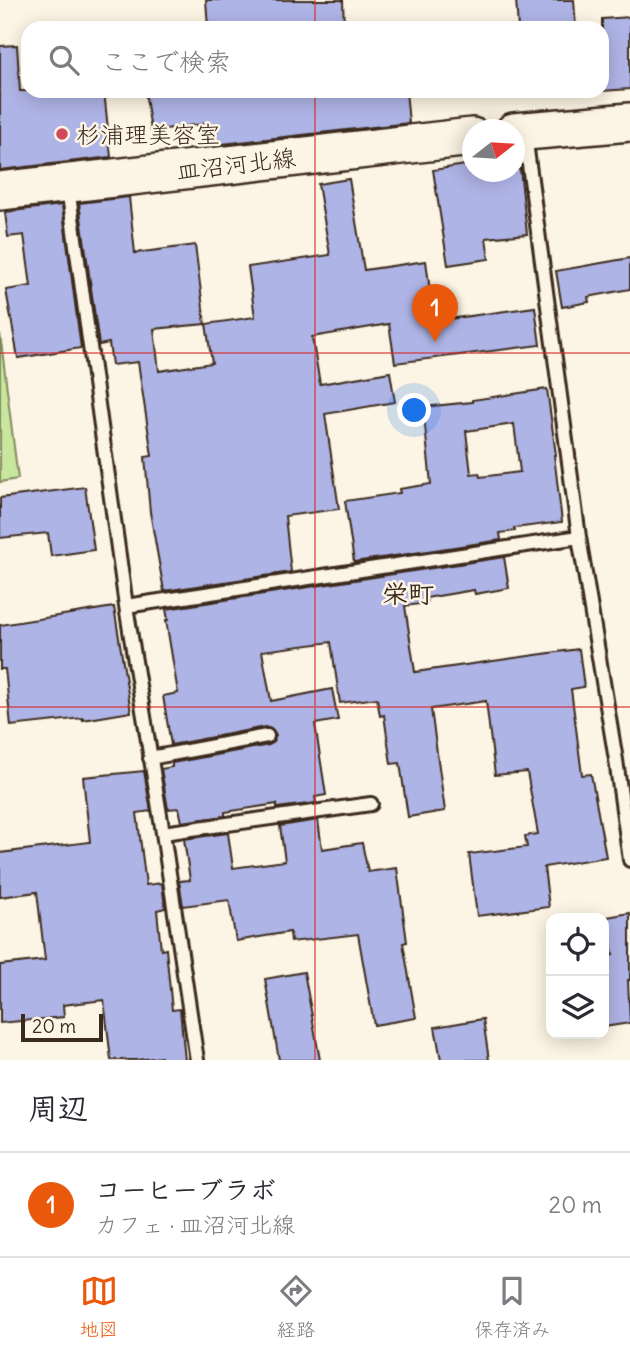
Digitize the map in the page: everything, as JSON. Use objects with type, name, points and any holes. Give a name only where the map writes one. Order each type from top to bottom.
[{"type":"main road","points":[[525,131],[630,122]]},
{"type":"main road","name":"皿沼河北線","points":[[0,191],[462,138]]},
{"type":"lane","points":[[525,172],[630,860]]},
{"type":"lane","points":[[68,184],[125,606],[197,1060]]},
{"type":"lane","points":[[125,606],[579,537]]},
{"type":"lane","points":[[149,758],[267,736]]},
{"type":"lane","points":[[615,760],[630,758]]},
{"type":"lane","points":[[163,833],[372,804]]},
{"type":"green space","points":[[0,333],[18,479],[0,482]]},
{"type":"building","points":[[206,0],[343,0],[344,21],[208,21]]},
{"type":"building","points":[[516,0],[574,0],[576,21],[518,21]]},
{"type":"building","points":[[630,17],[630,89],[609,90],[609,21],[602,19]]},
{"type":"building","points":[[17,45],[21,98],[105,98],[111,157],[0,170],[0,46]]},
{"type":"building","points":[[146,98],[407,98],[409,123],[205,146],[203,124],[151,131]]},
{"type":"building","points":[[462,166],[462,182],[521,182],[527,234],[486,238],[489,259],[448,265],[433,170]]},
{"type":"building","points":[[349,179],[364,270],[426,261],[434,321],[535,307],[540,345],[395,363],[389,324],[312,337],[320,384],[390,372],[395,402],[325,414],[339,509],[285,516],[291,572],[164,591],[150,512],[145,457],[152,456],[138,362],[112,365],[109,343],[99,345],[79,203],[129,197],[135,253],[195,245],[205,324],[154,329],[159,371],[212,363],[206,324],[255,317],[248,267],[330,255],[318,184]]},
{"type":"building","points":[[62,205],[81,348],[18,358],[6,290],[31,286],[24,235],[8,237],[5,212]]},
{"type":"building","points":[[630,258],[630,289],[588,297],[589,302],[562,307],[556,271]]},
{"type":"building","points":[[547,389],[562,522],[514,528],[515,531],[500,533],[501,540],[354,562],[345,501],[400,493],[399,489],[431,484],[423,407]],"holes":[[[514,424],[520,472],[480,477],[479,473],[471,474],[466,431]]]},
{"type":"building","points":[[85,487],[94,550],[51,556],[48,533],[0,538],[0,498]]},
{"type":"building","points":[[504,557],[509,588],[475,594],[474,590],[426,598],[427,603],[405,606],[415,672],[579,649],[584,687],[571,689],[582,775],[591,774],[606,857],[544,867],[549,907],[477,916],[469,854],[527,847],[525,836],[538,834],[527,772],[495,775],[486,701],[431,709],[445,811],[408,817],[400,763],[391,764],[384,715],[380,716],[377,698],[340,703],[331,642],[262,651],[271,701],[332,689],[338,720],[315,724],[326,795],[315,797],[316,803],[277,808],[277,804],[225,812],[225,816],[182,822],[179,808],[168,809],[161,769],[172,767],[172,763],[269,745],[276,735],[273,730],[265,727],[171,745],[163,696],[178,693],[166,609]]},
{"type":"building","points":[[114,607],[131,712],[83,720],[11,726],[5,669],[0,669],[0,625]]},
{"type":"building","points":[[144,771],[151,811],[137,813],[146,885],[162,883],[165,908],[157,910],[161,950],[166,949],[172,1010],[180,1009],[185,1060],[162,1060],[161,1057],[111,1060],[104,1000],[63,1005],[64,1017],[0,1023],[0,965],[45,960],[37,892],[0,897],[0,853],[90,842],[83,777]]},
{"type":"building","points":[[318,820],[322,849],[362,843],[368,872],[397,868],[407,942],[403,943],[416,1018],[374,1025],[358,934],[291,942],[290,932],[236,941],[229,900],[183,906],[179,881],[190,880],[184,839],[228,833],[233,868],[285,861],[280,826]]},
{"type":"building","points":[[630,913],[630,1023],[609,1026],[609,955],[613,955],[609,917]]},
{"type":"building","points":[[304,972],[320,1060],[279,1060],[265,979]]},
{"type":"building","points":[[483,1019],[489,1060],[441,1060],[435,1027]]},
{"type":"place","name":"杉浦理美容室","points":[[62,134]]},
{"type":"place","name":"コーヒーブラボ","points":[[435,342]]},
{"type":"district","name":"栄町","points":[[408,593]]}]
